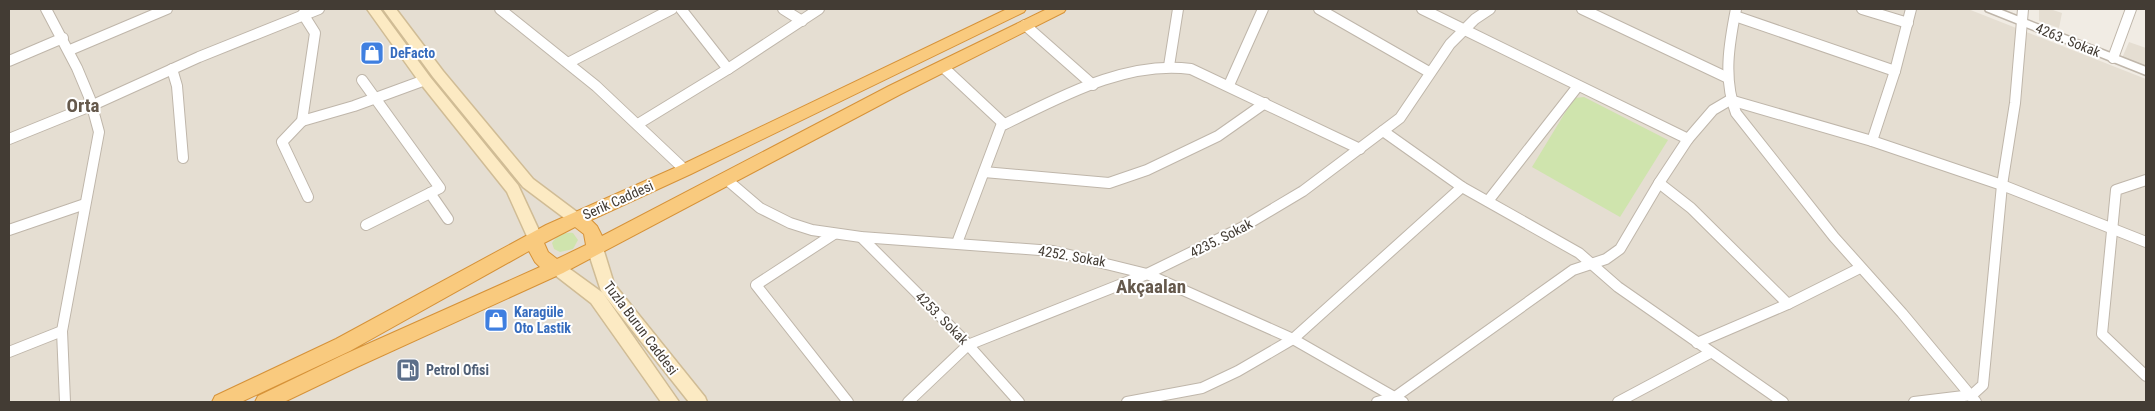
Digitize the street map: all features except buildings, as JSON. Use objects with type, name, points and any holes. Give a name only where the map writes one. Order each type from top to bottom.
[{"type":"highway","name":"Serik Caddesi","points":[[222,402],[343,345],[576,219],[685,170],[1019,9]]},
{"type":"highway","points":[[266,402],[350,360],[557,268],[943,67],[1059,9]]},
{"type":"highway","points":[[576,219],[588,225],[594,233],[595,248]]},
{"type":"highway","points":[[536,239],[537,251],[541,258],[557,268]]},
{"type":"main road","points":[[373,9],[426,80],[513,189],[536,239]]},
{"type":"main road","points":[[389,9],[438,74],[528,182],[576,219]]},
{"type":"main road","name":"Tuzla Burun Caddesi","points":[[595,248],[607,287],[699,402]]},
{"type":"main road","name":"Tuzla Burun Caddesi","points":[[557,268],[597,298],[671,402]]},
{"type":"street","points":[[46,9],[70,50],[93,105],[99,132],[62,331],[65,402]]},
{"type":"street","points":[[70,50],[167,9]]},
{"type":"street","points":[[9,139],[93,105],[172,69],[303,14],[319,9]]},
{"type":"street","points":[[500,9],[528,29],[568,63],[638,124],[685,170]]},
{"type":"street","points":[[568,63],[672,9]]},
{"type":"street","points":[[681,9],[728,68]]},
{"type":"street","points":[[783,9],[802,21]]},
{"type":"street","points":[[638,124],[819,9]]},
{"type":"street","points":[[1168,66],[1178,9]]},
{"type":"street","points":[[1229,85],[1263,9]]},
{"type":"street","points":[[1319,9],[1429,72]]},
{"type":"street","points":[[1422,9],[1688,140]]},
{"type":"street","name":"4235. Sokak","points":[[908,402],[968,345],[1146,274],[1201,249],[1280,206],[1303,191],[1400,118],[1429,72],[1450,44],[1464,29],[1490,9]]},
{"type":"street","points":[[1582,9],[1728,78]]},
{"type":"street","points":[[1862,9],[1908,24]]},
{"type":"street","points":[[1872,142],[1895,71],[1908,24],[1910,9]]},
{"type":"street","name":"4263. Sokak","points":[[1990,9],[2146,70]]},
{"type":"street","points":[[1974,399],[1982,386],[2002,185],[2016,103],[2023,9]]},
{"type":"street","points":[[2114,58],[2131,9]]},
{"type":"street","points":[[1895,71],[1736,12],[1728,78],[1730,100],[1736,113],[1860,268],[1902,313],[1974,399]]},
{"type":"street","points":[[302,121],[316,33],[303,14]]},
{"type":"street","points":[[1025,25],[1093,85]]},
{"type":"street","points":[[9,61],[63,38]]},
{"type":"street","points":[[957,243],[1001,126],[1053,101],[1112,77],[1168,66],[1192,69],[1360,149]]},
{"type":"street","points":[[943,67],[1004,124]]},
{"type":"street","points":[[172,69],[178,86],[183,158]]},
{"type":"street","points":[[362,80],[440,188],[366,225]]},
{"type":"street","points":[[308,197],[282,142],[302,121],[426,80]]},
{"type":"street","points":[[1488,201],[1578,86]]},
{"type":"street","points":[[1377,402],[1399,400],[1573,270],[1606,259],[1620,249],[1659,183],[1688,140],[1713,110],[1730,100],[1745,102],[2002,185],[2146,242]]},
{"type":"street","points":[[984,172],[1109,183],[1147,170],[1218,136],[1265,103]]},
{"type":"street","points":[[1383,131],[1462,187],[1563,243],[1710,353],[1783,402]]},
{"type":"street","name":"4252. Sokak","points":[[726,179],[760,208],[774,216],[812,230],[861,237],[1053,251],[1116,264],[1146,274],[1293,339],[1399,400]]},
{"type":"street","points":[[2146,180],[2116,190],[2102,334],[2146,376]]},
{"type":"street","points":[[1659,183],[1691,208],[1788,304]]},
{"type":"street","points":[[1127,402],[1202,388],[1238,372],[1293,339],[1462,187]]},
{"type":"street","points":[[430,193],[448,219]]},
{"type":"street","points":[[9,230],[85,204]]},
{"type":"street","points":[[834,234],[756,285],[848,402]]},
{"type":"street","name":"4253. Sokak","points":[[861,237],[968,345],[1019,402]]},
{"type":"street","points":[[1697,343],[1788,304],[1860,268]]},
{"type":"street","points":[[9,352],[62,331]]},
{"type":"street","points":[[1618,402],[1710,353]]},
{"type":"street","points":[[1914,402],[1974,399]]},
{"type":"shaded area","points":[[9,9],[1968,9],[2146,79],[2146,402],[9,402]]},
{"type":"shaded area","points":[[2039,9],[2050,9],[2062,13],[2059,28],[2039,21]]},
{"type":"shaded area","points":[[2129,42],[2146,48],[2146,67],[2122,58]]},
{"type":"green space","points":[[1584,97],[1668,140],[1620,217],[1532,167],[1574,98]]},
{"type":"green space","points":[[573,233],[578,240],[573,249],[560,252],[554,249],[552,243],[558,236]]},
{"type":"place","name":"DeFacto","points":[[372,53]]},
{"type":"place","name":"Karagüle Oto Lastik","points":[[496,320]]},
{"type":"place","name":"Petrol Ofisi","points":[[408,370]]},
{"type":"district","name":"Orta","points":[[83,105]]},
{"type":"district","name":"Akçaalan","points":[[1151,286]]}]
